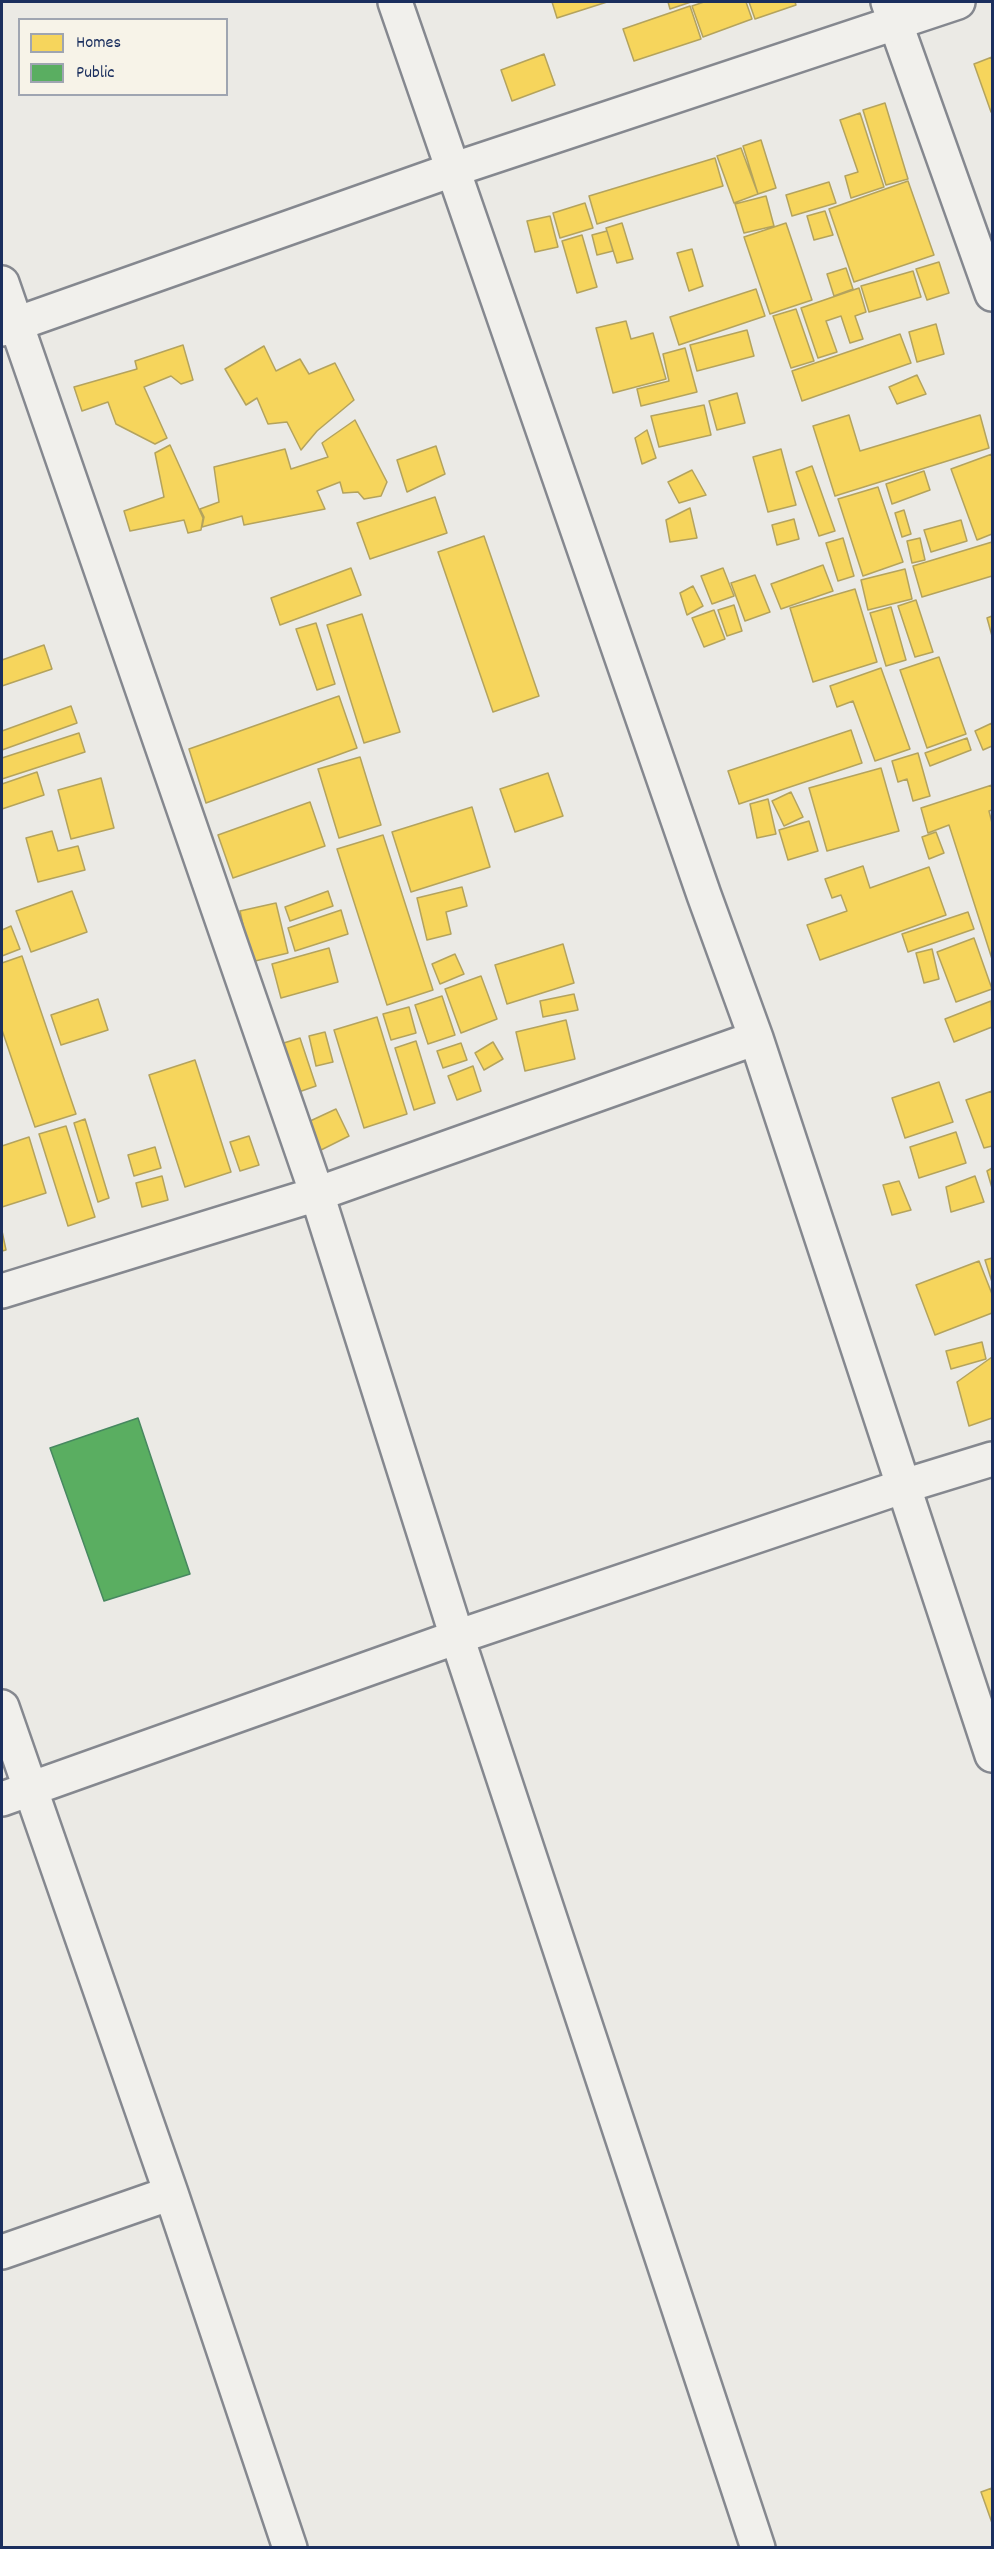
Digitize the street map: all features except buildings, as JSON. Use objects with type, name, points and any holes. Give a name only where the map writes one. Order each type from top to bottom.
[{"type":"street","points":[[395,2],[756,1038],[993,1755]]},
{"type":"street","points":[[9,326],[891,12],[958,2]]},
{"type":"street","points":[[891,12],[993,294]]},
{"type":"street","points":[[2,283],[9,326],[317,1194],[457,1637],[758,2547]]},
{"type":"street","points":[[2,1291],[317,1194],[756,1038]]},
{"type":"street","points":[[16,1794],[457,1637],[903,1486],[993,1459]]},
{"type":"street","points":[[2,1707],[16,1794],[171,2193],[290,2547]]},
{"type":"street","points":[[2,2252],[171,2193]]}]
